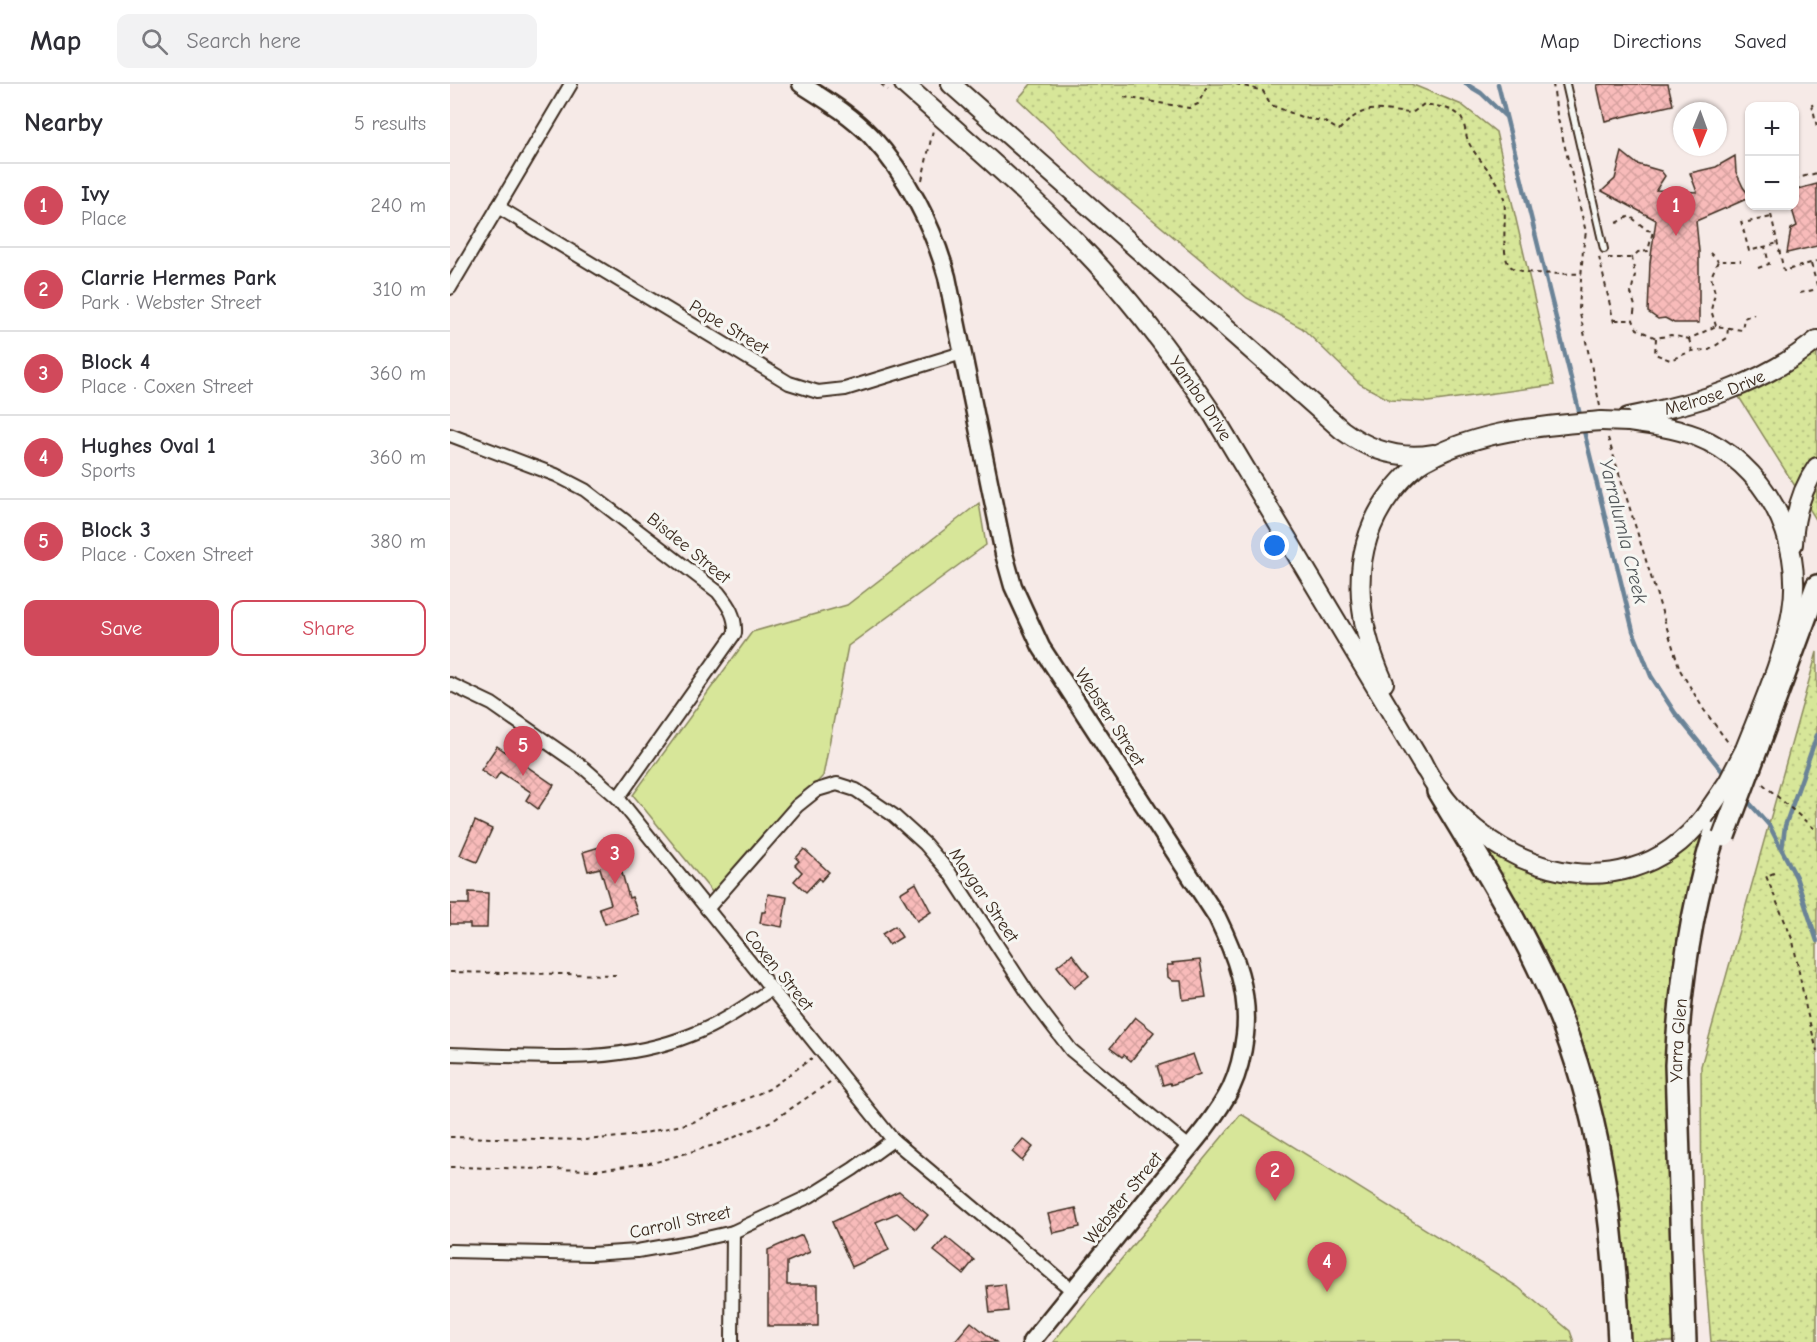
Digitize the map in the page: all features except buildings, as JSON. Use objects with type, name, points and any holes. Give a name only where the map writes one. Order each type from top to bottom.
[{"type":"highway","points":[[1685,1342],[1678,1120],[1680,1056],[1693,948],[1708,885],[1715,827],[1746,747],[1817,586]]},
{"type":"highway","points":[[1438,791],[1514,919],[1544,979],[1575,1058],[1592,1115],[1605,1177],[1613,1241],[1620,1342]]},
{"type":"main road","points":[[951,84],[1349,435],[1367,446],[1388,453],[1422,455],[1447,450]]},
{"type":"main road","name":"Yamba Drive","points":[[897,88],[1026,193],[1079,245],[1125,296],[1177,361],[1212,413],[1425,769]]},
{"type":"main road","name":"Melrose Drive","points":[[1628,419],[1741,386],[1768,373],[1817,340]]},
{"type":"main road","points":[[1715,827],[1683,839],[1648,860],[1620,870],[1578,873],[1539,866],[1498,847],[1474,829],[1438,791],[1425,769],[1383,681],[1371,650],[1363,617],[1360,573],[1366,542],[1371,526],[1386,499],[1404,478],[1420,464],[1447,450],[1486,436],[1543,426],[1603,423],[1628,419],[1697,437],[1737,461],[1769,496],[1781,518],[1792,553]]},
{"type":"main road","points":[[1746,747],[1790,624],[1795,588],[1792,553],[1794,526],[1800,501],[1817,467]]},
{"type":"street","points":[[450,288],[572,84]]},
{"type":"street","name":"Webster Street","points":[[801,84],[841,110],[871,136],[901,175],[938,244],[947,277],[1004,554],[1013,586],[1041,647],[1218,917],[1232,947],[1241,976],[1245,1007],[1245,1035],[1231,1088],[1189,1147],[1031,1342]]},
{"type":"street","name":"Pope Street","points":[[498,207],[789,383],[818,392],[846,389],[962,353]]},
{"type":"street","name":"Bisdee Street","points":[[450,435],[556,474],[585,490],[718,592],[729,606],[735,620],[735,633],[618,798]]},
{"type":"street","name":"Coxen Street","points":[[450,684],[492,704],[584,768],[618,798],[892,1140],[1072,1292]]},
{"type":"street","name":"Maygar Street","points":[[707,909],[804,801],[817,790],[837,784],[856,789],[894,814],[926,844],[950,872],[1026,990],[1071,1050],[1189,1147]]},
{"type":"street","points":[[450,1054],[579,1058],[660,1046],[692,1035],[730,1016],[771,989]]},
{"type":"street","name":"Carroll Street","points":[[450,1251],[591,1254],[637,1251],[733,1232],[810,1196],[853,1169],[892,1140]]},
{"type":"street","points":[[732,1342],[733,1232]]},
{"type":"lane","points":[[1566,84],[1605,249]]},
{"type":"path","points":[[882,84],[897,88]]},
{"type":"path","points":[[1124,97],[1189,108],[1198,104],[1210,84]]},
{"type":"path","points":[[1236,84],[1263,91],[1271,105],[1304,118],[1323,121],[1340,130],[1350,119],[1372,109],[1412,113],[1424,104],[1443,107],[1458,115],[1469,142],[1503,196],[1505,255],[1508,264],[1518,271],[1582,274]]},
{"type":"path","points":[[1553,84],[1557,115],[1586,232],[1579,309],[1603,423],[1680,670],[1704,710],[1746,747]]},
{"type":"path","points":[[1812,104],[1817,127]]},
{"type":"path","points":[[917,203],[933,130]]},
{"type":"path","points":[[1799,178],[1817,173]]},
{"type":"path","points":[[1770,210],[1784,270],[1817,261]]},
{"type":"path","points":[[1599,258],[1632,258],[1638,252],[1648,250],[1653,231],[1647,230],[1630,216],[1617,223]]},
{"type":"path","points":[[1748,222],[1772,217]]},
{"type":"path","points":[[1741,221],[1749,251],[1778,243]]},
{"type":"path","points":[[1600,230],[1593,233],[1616,327]]},
{"type":"path","points":[[1758,267],[1769,264],[1765,247]]},
{"type":"path","points":[[1710,253],[1718,261],[1741,261]]},
{"type":"path","points":[[1632,258],[1635,275],[1631,293],[1635,306],[1633,320],[1636,329],[1656,338],[1671,335],[1689,339],[1716,326],[1742,330],[1744,318],[1754,314]]},
{"type":"path","points":[[1716,326],[1710,310],[1715,293],[1712,277],[1718,261]]},
{"type":"path","points":[[1800,293],[1817,286],[1811,263]]},
{"type":"path","points":[[1614,320],[1633,320]]},
{"type":"path","points":[[1656,338],[1655,354],[1670,360],[1692,351],[1709,350],[1727,338],[1728,328]]},
{"type":"path","points":[[1689,339],[1692,351]]},
{"type":"path","points":[[1761,782],[1817,831]]},
{"type":"path","points":[[1774,873],[1766,876],[1794,941],[1806,1008],[1817,1051]]},
{"type":"path","points":[[450,972],[616,975]]},
{"type":"path","points":[[450,1137],[585,1140],[631,1136],[691,1123],[769,1089],[821,1051]]},
{"type":"path","points":[[450,1167],[597,1170],[656,1162],[721,1143],[774,1120],[840,1075]]},
{"type":"green space","points":[[1031,84],[1411,84],[1462,105],[1496,132],[1554,385],[1428,402],[1390,400],[1360,384],[1302,328],[1247,298],[1092,169],[1018,99]]},
{"type":"green space","points":[[1817,349],[1817,521],[1739,397],[1798,364]]},
{"type":"green space","points":[[979,503],[986,545],[848,646],[823,776],[713,893],[633,795],[752,632],[847,605]]},
{"type":"green space","points":[[1817,652],[1817,1342],[1711,1342],[1702,1233],[1701,1066]]},
{"type":"green space","points":[[1704,834],[1690,896],[1678,1342],[1628,1342],[1613,1174],[1477,836],[1566,875],[1685,847]]},
{"type":"green space","points":[[1241,1114],[1518,1287],[1570,1331],[1574,1342],[1053,1342]]},
{"type":"waterway","points":[[1466,84],[1481,93],[1505,116]]},
{"type":"waterway","name":"Yarralumla Creek","points":[[1498,84],[1581,419]]},
{"type":"waterway","name":"Yarralumla Creek","points":[[1583,427],[1633,631],[1651,676],[1675,713],[1727,777]]},
{"type":"waterway","points":[[1782,850],[1785,826],[1817,735]]},
{"type":"waterway","name":"Yarralumla Creek","points":[[1744,797],[1769,825],[1796,877],[1817,941]]},
{"type":"place","name":"Ivy","points":[[1676,236]]},
{"type":"place","name":"Block 3","points":[[523,776]]},
{"type":"place","name":"Block 4","points":[[615,884]]},
{"type":"place","name":"Clarrie Hermes Park","points":[[1275,1201]]},
{"type":"place","name":"Hughes Oval 1","points":[[1327,1292]]}]
